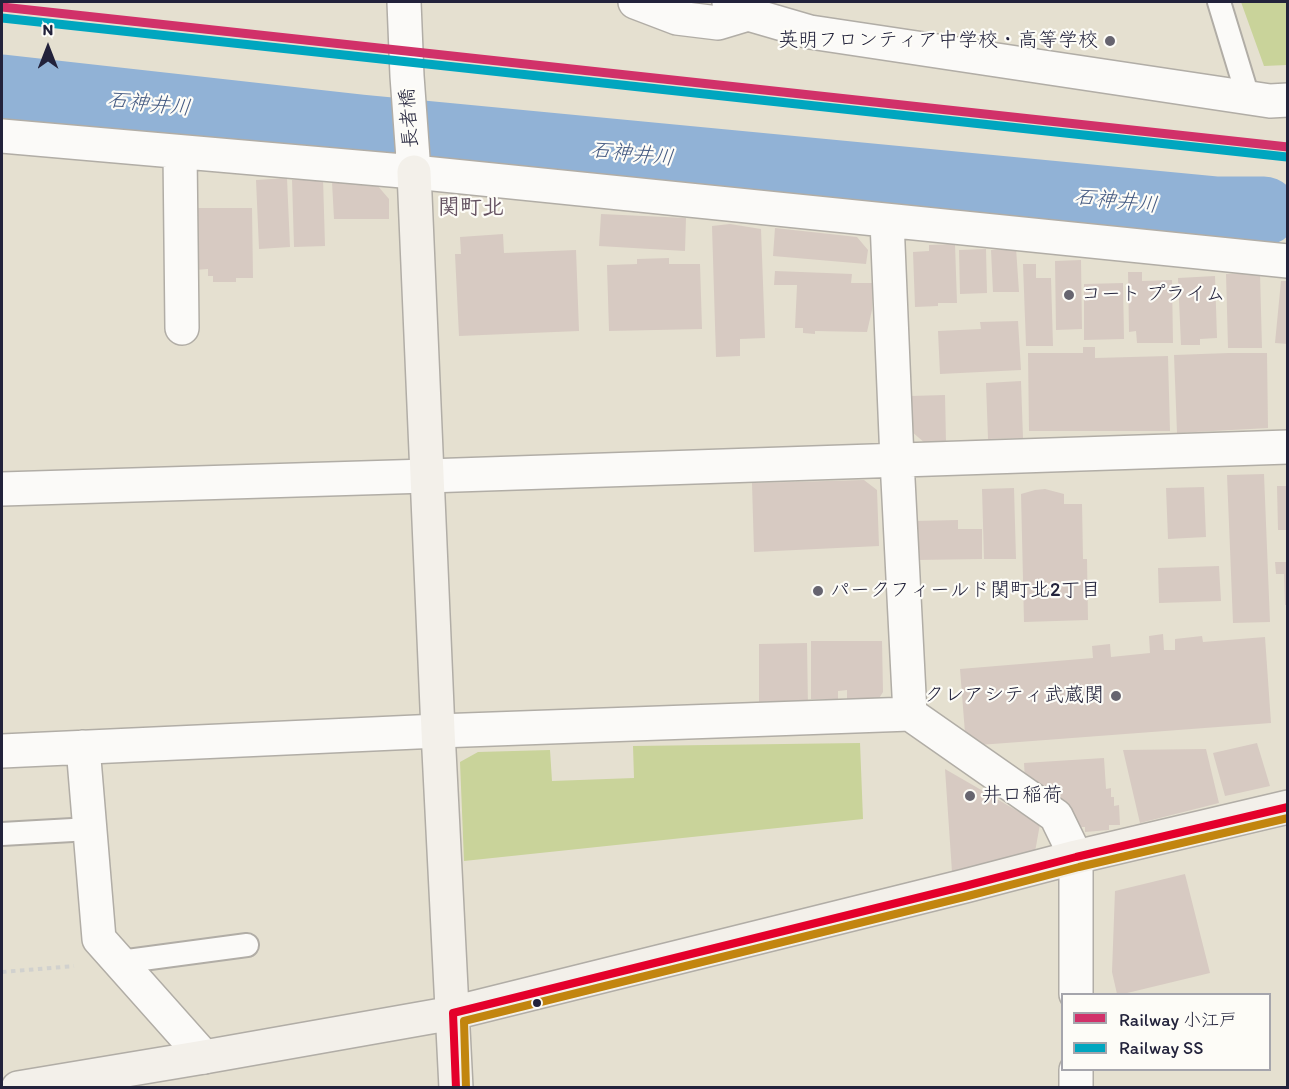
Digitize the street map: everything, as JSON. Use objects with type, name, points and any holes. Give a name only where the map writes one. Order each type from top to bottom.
[{"type":"street","name":"長者橋","points":[[404,2],[413,166]]},
{"type":"street","points":[[635,2],[677,18],[718,23],[739,8],[810,33],[1270,101],[1287,100]]},
{"type":"street","points":[[2,136],[180,152],[413,166],[887,221],[1287,261]]},
{"type":"street","points":[[180,152],[182,328]]},
{"type":"street","points":[[413,166],[456,1088]]},
{"type":"street","points":[[887,221],[910,714]]},
{"type":"street","points":[[2,489],[1287,447]]},
{"type":"street","points":[[2,751],[438,731],[910,714],[1056,816],[1076,856],[1076,993]]},
{"type":"street","points":[[83,747],[99,939],[204,1057]]},
{"type":"street","points":[[26,1087],[453,1013],[1076,856],[1287,807]]},
{"type":"street","points":[[1076,1071],[1076,1088]]},
{"type":"lane","points":[[1219,2],[1248,97]]},
{"type":"lane","points":[[2,834],[90,828]]},
{"type":"lane","points":[[120,962],[247,945]]},
{"type":"path","points":[[2,972],[120,962]]},
{"type":"green space","points":[[1241,2],[1287,2],[1287,65],[1264,66]]},
{"type":"green space","points":[[860,743],[863,819],[464,861],[460,762],[478,752],[550,750],[552,781],[634,778],[633,746]]},
{"type":"building","points":[[287,178],[290,247],[259,249],[256,180]]},
{"type":"building","points":[[323,178],[325,246],[294,247],[292,180]]},
{"type":"building","points":[[332,182],[377,185],[389,199],[389,219],[334,219]]},
{"type":"building","points":[[192,208],[252,208],[253,278],[236,278],[236,282],[213,282],[213,276],[208,276],[208,269],[195,270]]},
{"type":"building","points":[[601,214],[686,218],[685,251],[599,246]]},
{"type":"building","points":[[730,224],[761,229],[765,338],[740,339],[740,356],[716,357],[712,226]]},
{"type":"building","points":[[775,228],[857,237],[868,250],[866,264],[773,256]]},
{"type":"building","points":[[503,234],[504,253],[576,250],[579,331],[459,336],[455,254],[461,254],[460,237]]},
{"type":"building","points":[[955,244],[957,303],[938,303],[938,306],[915,307],[913,252],[929,251],[929,245]]},
{"type":"building","points":[[1016,248],[1019,292],[993,292],[991,250]]},
{"type":"building","points":[[986,249],[987,293],[960,294],[959,250]]},
{"type":"building","points":[[669,258],[669,264],[700,264],[702,329],[609,331],[607,265],[637,264],[637,259]]},
{"type":"building","name":"コート プライム","points":[[1081,260],[1082,329],[1056,330],[1055,261]]},
{"type":"building","points":[[1023,264],[1036,264],[1036,278],[1051,278],[1053,346],[1026,346]]},
{"type":"building","points":[[775,271],[852,274],[851,283],[873,283],[872,310],[867,332],[815,331],[815,334],[803,333],[803,328],[795,328],[797,285],[774,285]]},
{"type":"building","points":[[1128,272],[1142,272],[1142,281],[1172,280],[1173,343],[1137,343],[1136,331],[1129,332]]},
{"type":"building","points":[[1260,273],[1262,348],[1228,348],[1226,274]]},
{"type":"building","points":[[1215,276],[1217,338],[1200,339],[1200,345],[1181,345],[1178,278]]},
{"type":"building","points":[[1281,281],[1288,281],[1288,344],[1275,343]]},
{"type":"building","points":[[1123,283],[1124,339],[1084,340],[1084,284]]},
{"type":"building","points":[[1018,321],[1021,370],[940,374],[938,331],[981,329],[980,322]]},
{"type":"building","points":[[1083,347],[1095,347],[1095,358],[1168,356],[1170,431],[1029,431],[1028,353],[1083,353]]},
{"type":"building","points":[[1267,353],[1268,428],[1177,433],[1174,355]]},
{"type":"building","points":[[1021,381],[1023,438],[988,439],[986,383]]},
{"type":"building","points":[[945,395],[946,443],[926,444],[911,431],[910,396]]},
{"type":"building","points":[[1264,474],[1270,622],[1233,623],[1227,475]]},
{"type":"building","points":[[864,480],[877,490],[879,546],[754,552],[752,483]]},
{"type":"building","points":[[1277,486],[1288,486],[1288,530],[1278,530]]},
{"type":"building","points":[[1204,487],[1206,537],[1168,539],[1166,488]]},
{"type":"building","points":[[1014,488],[1016,559],[984,559],[982,489]]},
{"type":"building","points":[[1045,489],[1064,494],[1064,504],[1082,504],[1083,559],[1087,559],[1088,620],[1024,622],[1021,494]]},
{"type":"building","points":[[958,520],[958,529],[982,529],[982,559],[915,560],[914,521]]},
{"type":"building","points":[[1275,562],[1288,562],[1288,605],[1285,605],[1284,574],[1276,574]]},
{"type":"building","points":[[1219,566],[1221,601],[1159,603],[1158,568]]},
{"type":"building","name":"クレアシティ武蔵関","points":[[1163,634],[1164,650],[1175,650],[1175,639],[1202,636],[1203,642],[1265,637],[1271,723],[966,746],[960,669],[1093,658],[1092,646],[1110,644],[1111,657],[1150,653],[1149,636]]},
{"type":"building","points":[[811,641],[882,641],[883,692],[873,708],[847,706],[847,690],[838,691],[838,699],[811,699]]},
{"type":"building","points":[[807,643],[808,708],[759,709],[759,644]]},
{"type":"building","points":[[1257,743],[1270,786],[1225,796],[1213,753]]},
{"type":"building","points":[[1206,749],[1219,803],[1140,823],[1123,750]]},
{"type":"building","points":[[1104,758],[1106,789],[1111,788],[1114,806],[1119,805],[1120,825],[1109,825],[1109,830],[1085,832],[1085,827],[1076,827],[1064,811],[1063,799],[1050,799],[1045,795],[1044,786],[1030,787],[1025,781],[1024,763]]},
{"type":"building","name":"井口稲荷","points":[[945,769],[1040,824],[1035,852],[952,872]]},
{"type":"building","points":[[1185,874],[1210,973],[1127,993],[1117,993],[1112,972],[1115,891]]},
{"type":"waterway","name":"石神井川","points":[[2,89],[360,129],[1217,211],[1264,211]]},
{"type":"rail line","name":"小江戸","points":[[2,7],[1288,147]]},
{"type":"rail line","name":"SS","points":[[2,18],[1287,157]]},
{"type":"transit line","points":[[456,1088],[453,1013],[1076,857],[1288,807]]},
{"type":"transit line","points":[[466,1088],[464,1021],[1079,867],[1288,818]]},
{"type":"place","name":"英明フロンティア中学校・高等学校","points":[[1110,41]]},
{"type":"place","name":"コート プライム","points":[[1069,295]]},
{"type":"place","name":"パークフィールド関町北2丁目","points":[[818,591]]},
{"type":"place","name":"クレアシティ武蔵関","points":[[1116,696]]},
{"type":"place","name":"井口稲荷","points":[[970,796]]},
{"type":"district","name":"関町北","points":[[471,208]]}]
